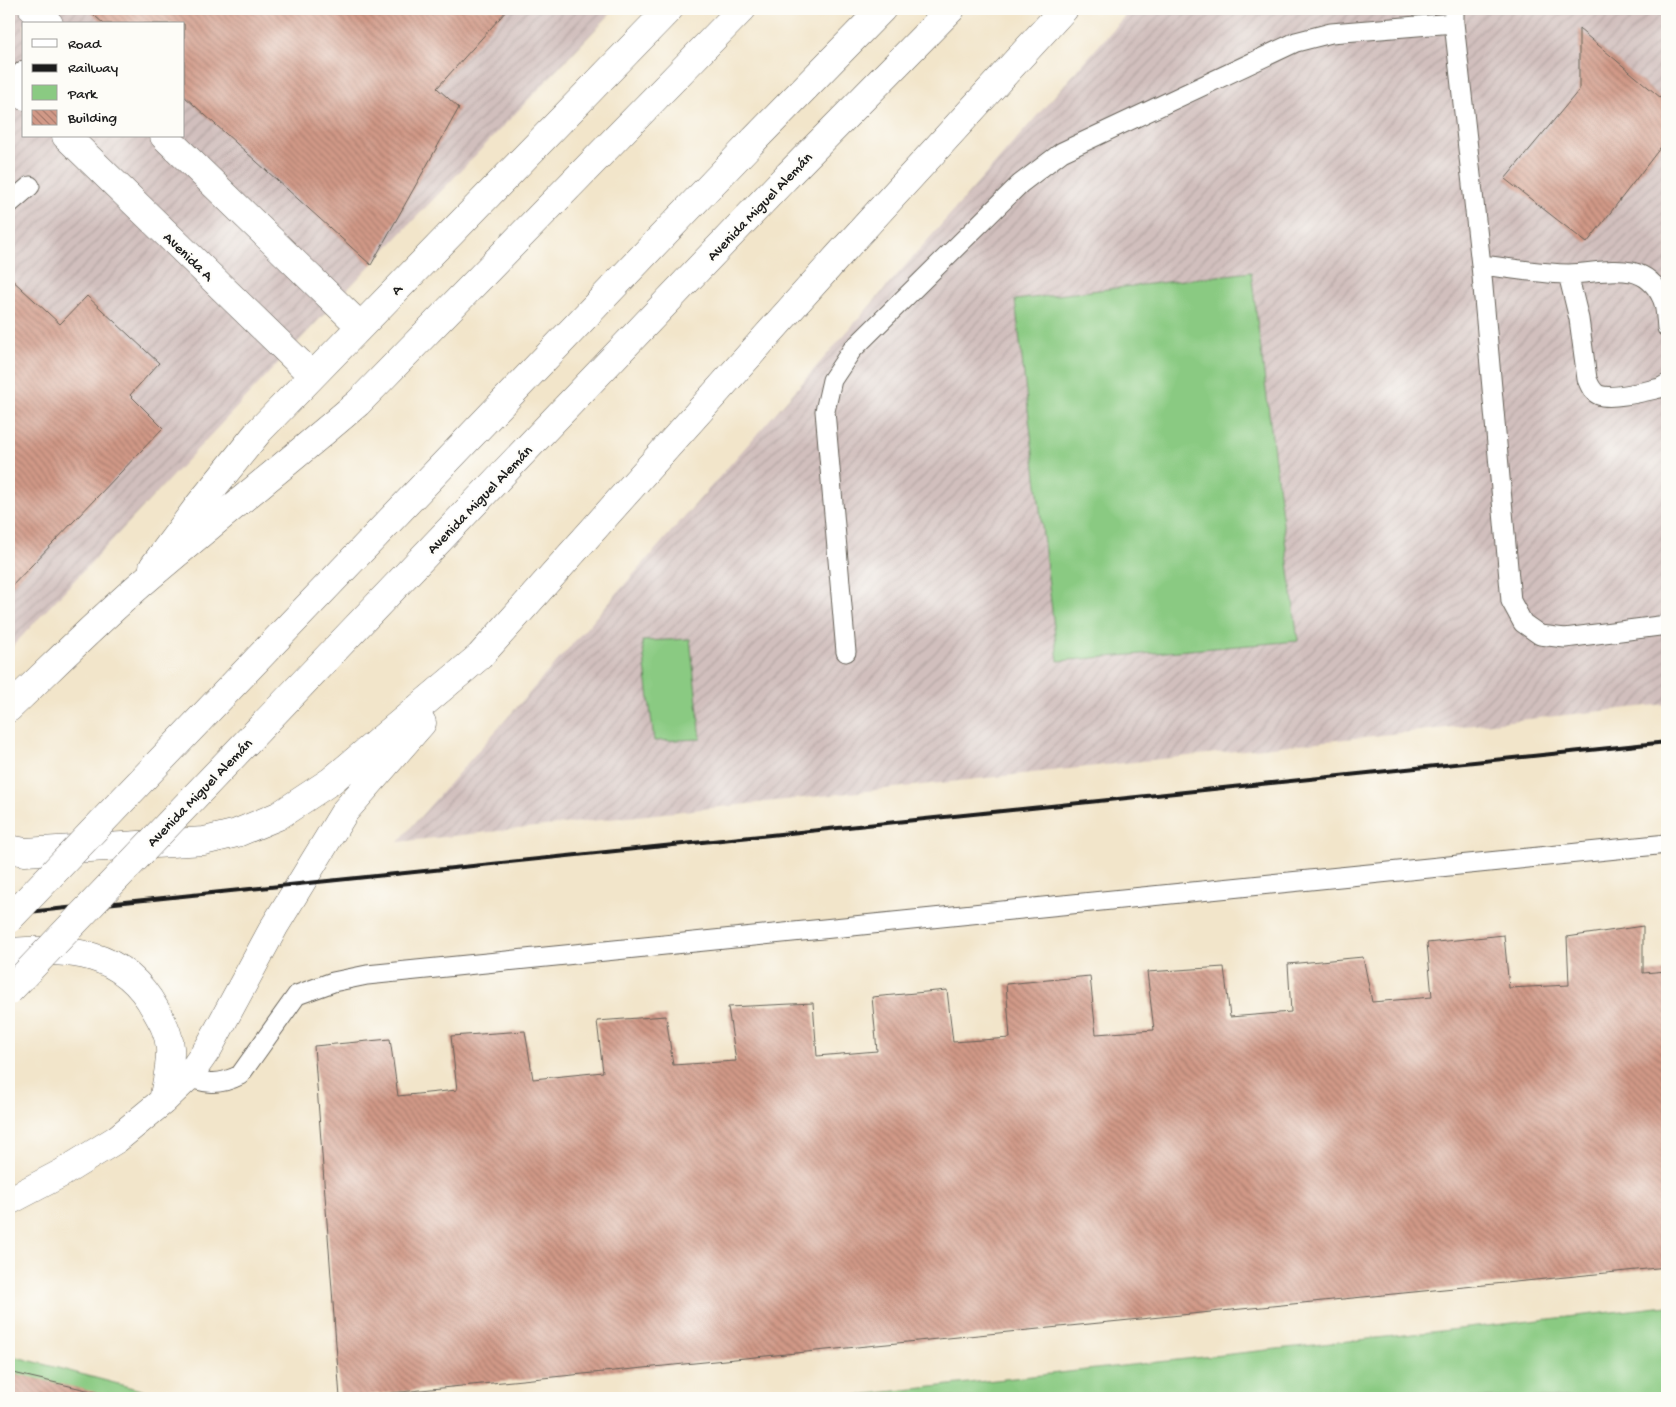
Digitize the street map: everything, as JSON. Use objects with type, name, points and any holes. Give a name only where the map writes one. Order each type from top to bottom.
[{"type":"main road","points":[[33,9],[47,22]]},
{"type":"main road","name":"A","points":[[140,585],[199,505],[259,431],[669,9]]},
{"type":"main road","points":[[9,708],[140,585],[358,403],[742,9]]},
{"type":"main road","points":[[9,919],[753,141],[882,9]]},
{"type":"main road","name":"Avenida Miguel Alemán","points":[[9,991],[787,176],[951,9]]},
{"type":"main road","points":[[9,1201],[62,1173],[117,1139],[163,1101],[178,1074],[209,1047],[274,927],[345,811],[480,656],[840,254],[1064,9]]},
{"type":"main road","name":"Avenida A","points":[[68,138],[312,375]]},
{"type":"main road","points":[[166,138],[360,326]]},
{"type":"main road","points":[[9,849],[25,852],[204,841],[237,833],[278,816],[332,781],[480,656]]},
{"type":"main road","points":[[9,952],[42,949],[76,953],[107,961],[130,976],[151,1001],[165,1027],[178,1074]]},
{"type":"lane","points":[[846,652],[825,411],[832,380],[852,350],[1020,184],[1062,152],[1296,42],[1331,33],[1454,16],[1481,265],[1511,601],[1523,623],[1540,635],[1565,638],[1667,625]]},
{"type":"lane","points":[[9,204],[30,186]]},
{"type":"lane","points":[[1481,265],[1568,274],[1618,270],[1637,272],[1652,282],[1663,299],[1667,328]]},
{"type":"lane","points":[[1568,274],[1579,319],[1587,379],[1590,388],[1597,394],[1606,397],[1660,388],[1667,384]]},
{"type":"lane","points":[[178,1074],[215,1083],[227,1082],[240,1075],[297,995],[333,982],[367,975],[1667,844]]},
{"type":"shaded area","points":[[9,9],[615,9],[343,294],[9,650]]},
{"type":"shaded area","points":[[1131,9],[1667,9],[1667,704],[398,842]]},
{"type":"green space","points":[[1251,272],[1298,641],[1058,661],[1015,300]]},
{"type":"green space","points":[[690,639],[701,739],[654,741],[642,641]]},
{"type":"green space","points":[[1667,1306],[1667,1398],[832,1398]]},
{"type":"green space","points":[[9,1355],[171,1398],[9,1398]]},
{"type":"building","points":[[87,9],[508,9],[437,88],[459,108],[371,265],[185,97],[185,22],[102,22]]},
{"type":"building","points":[[1579,29],[1667,103],[1667,139],[1587,243],[1505,179],[1579,90]]},
{"type":"building","points":[[9,277],[60,324],[87,296],[159,363],[130,395],[163,428],[9,589]]},
{"type":"building","points":[[1643,926],[1643,973],[1667,971],[1667,1267],[340,1398],[314,1046],[390,1039],[398,1096],[457,1090],[451,1036],[525,1031],[533,1079],[603,1072],[597,1021],[666,1016],[673,1065],[736,1061],[728,1007],[813,1003],[817,1056],[877,1051],[872,997],[947,990],[953,1042],[1010,1038],[1006,984],[1090,976],[1096,1034],[1154,1030],[1147,972],[1224,967],[1230,1017],[1291,1012],[1288,964],[1363,957],[1372,1002],[1432,997],[1427,943],[1504,935],[1509,988],[1569,985],[1567,937]]},
{"type":"building","points":[[9,1372],[117,1397],[117,1398],[9,1398]]},
{"type":"railway","points":[[9,914],[1667,742]]}]
